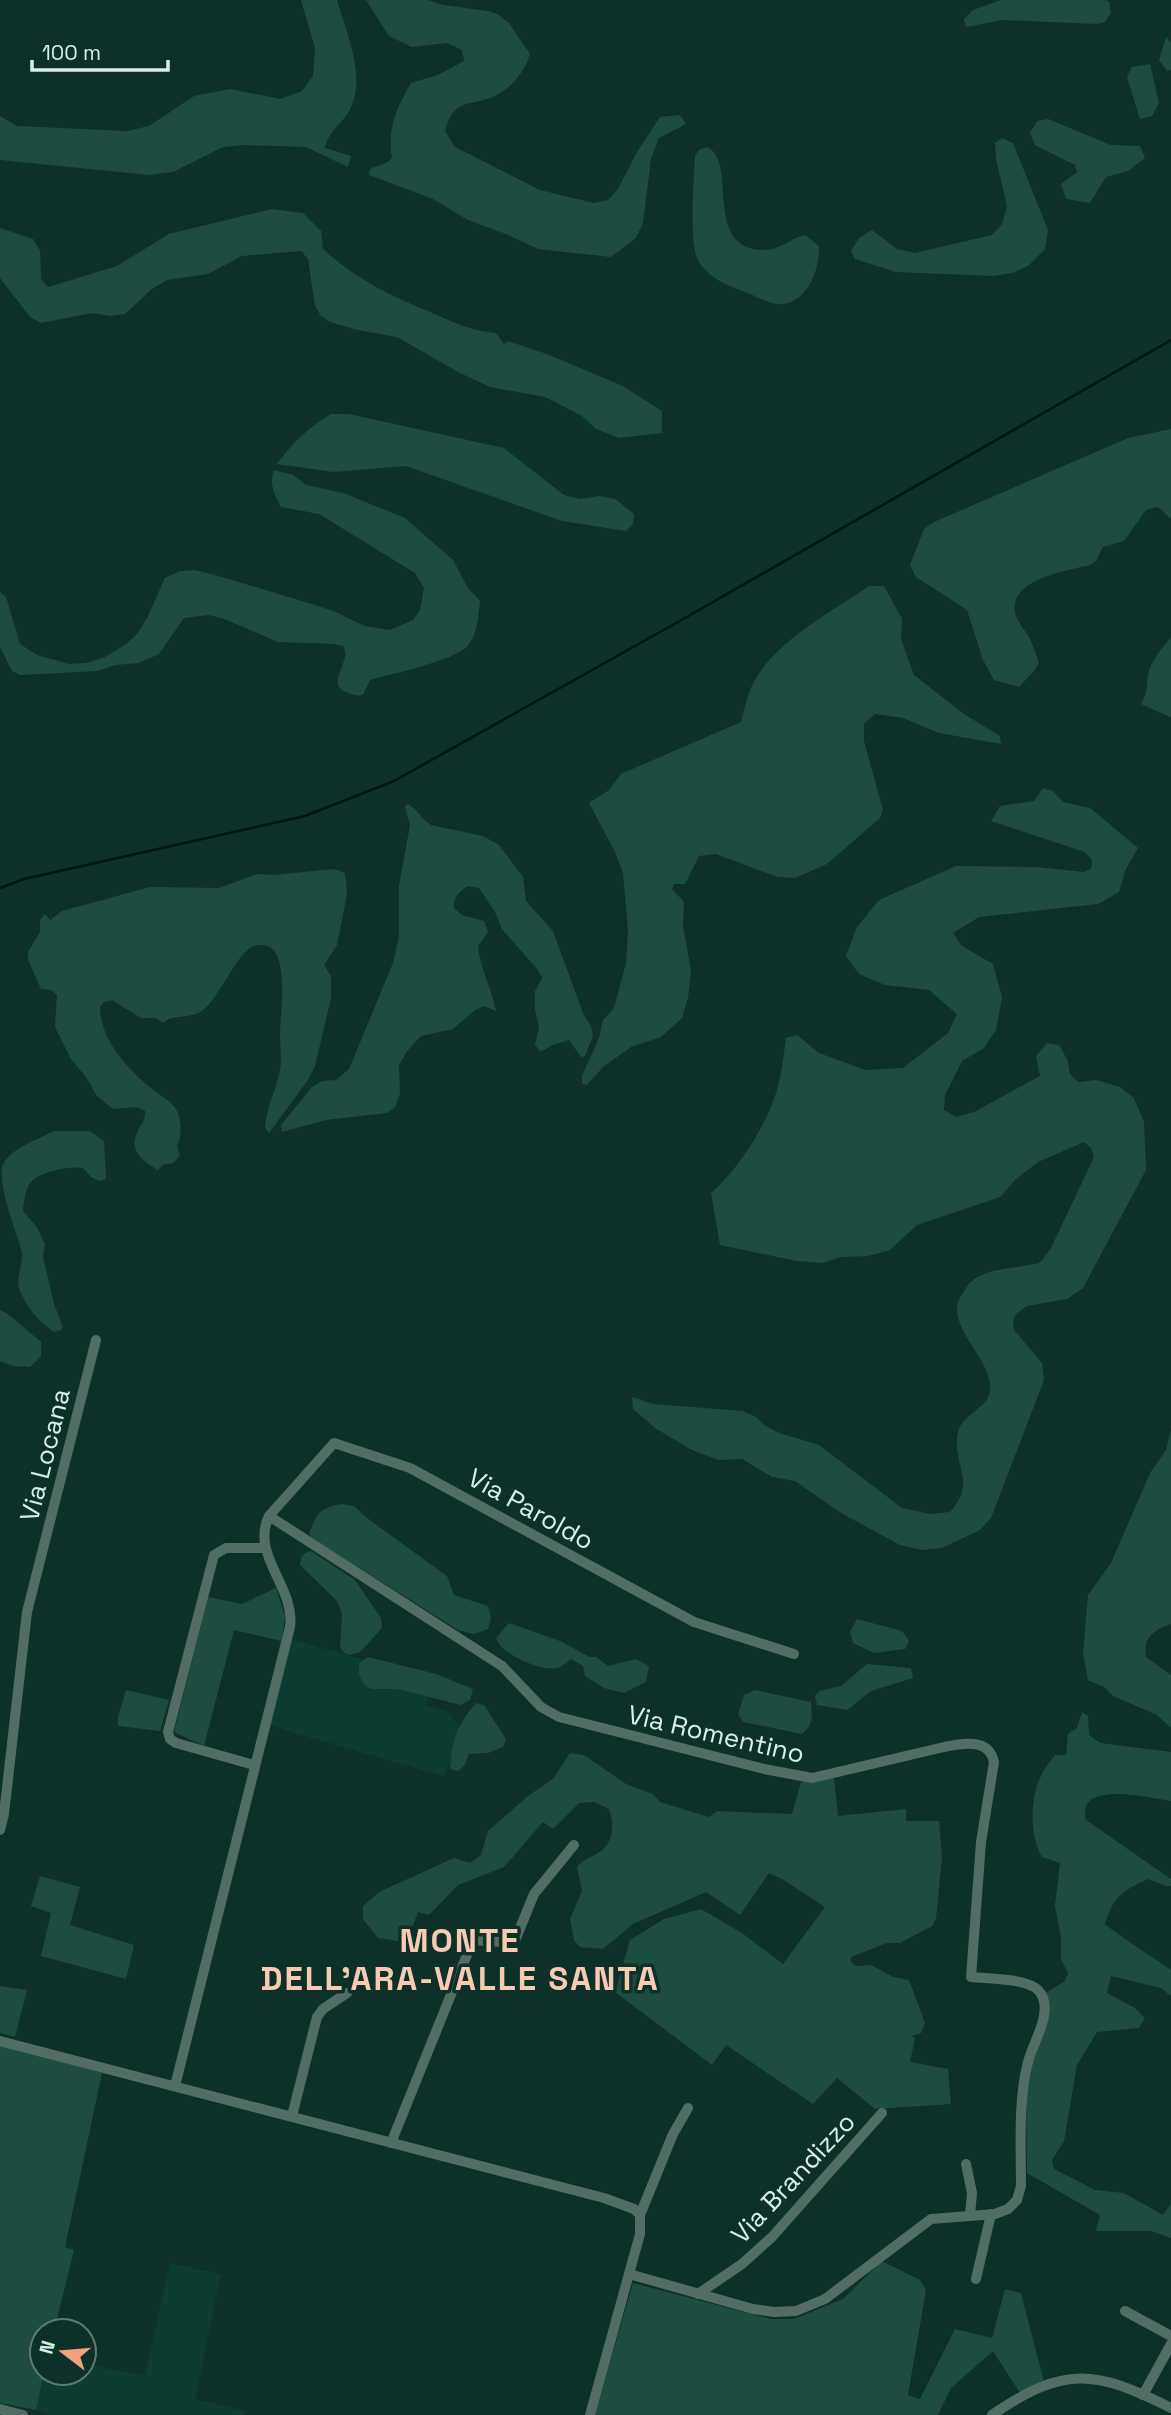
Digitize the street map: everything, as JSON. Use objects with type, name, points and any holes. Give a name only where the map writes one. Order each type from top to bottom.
[{"type":"street","name":"Via Locana","points":[[0,1830],[27,1612],[96,1340]]},
{"type":"street","name":"Via Paroldo","points":[[269,1517],[334,1443],[410,1468],[694,1622],[794,1654]]},
{"type":"street","points":[[175,2086],[291,1622],[289,1605],[265,1548],[264,1533],[269,1517]]},
{"type":"street","name":"Via Romentino","points":[[269,1517],[502,1666],[541,1707],[559,1717],[764,1769],[812,1777],[964,1743],[980,1745],[989,1750],[994,1762],[981,1842],[971,1977],[1014,1981],[1034,1987],[1041,1993],[1044,2006],[1042,2024],[1025,2077],[1019,2193],[1009,2209],[991,2214]]},
{"type":"street","points":[[254,1765],[176,1743],[170,1739],[168,1732],[214,1555],[219,1549],[265,1548]]},
{"type":"street","points":[[391,2143],[472,1940],[514,1943],[534,1894],[574,1845]]},
{"type":"street","points":[[292,2116],[317,2017],[323,2009],[347,1993]]},
{"type":"street","points":[[0,2041],[604,2198],[634,2209],[640,2215]]},
{"type":"street","points":[[590,2415],[640,2234],[640,2215],[673,2134],[688,2108]]},
{"type":"street","name":"Via Brandizzo","points":[[698,2294],[742,2264],[772,2237],[882,2113]]},
{"type":"street","points":[[966,2164],[972,2193],[970,2215]]},
{"type":"street","points":[[629,2274],[764,2311],[796,2311],[825,2299],[931,2219],[991,2214],[976,2279]]},
{"type":"street","points":[[1125,2311],[1171,2336]]},
{"type":"street","points":[[1143,2395],[1171,2344]]},
{"type":"street","points":[[992,2415],[1036,2390],[1062,2381],[1086,2378],[1107,2381],[1171,2409]]},
{"type":"street","points":[[0,2409],[23,2415]]},
{"type":"shaded area","points":[[301,0],[337,0],[349,39],[356,68],[355,95],[351,107],[329,137],[325,148],[351,156],[348,167],[306,147],[243,145],[223,147],[173,172],[149,175],[0,160],[0,116],[17,126],[127,131],[149,126],[194,96],[230,89],[280,99],[302,91],[313,76],[315,48]]},
{"type":"shaded area","points":[[366,0],[428,0],[443,5],[488,11],[509,23],[530,54],[525,67],[501,93],[458,108],[445,131],[455,147],[540,190],[594,203],[608,200],[618,189],[637,152],[660,117],[680,115],[686,124],[659,138],[651,159],[643,223],[636,238],[611,257],[538,249],[468,220],[433,199],[369,175],[370,169],[392,158],[394,118],[411,83],[438,75],[464,61],[462,50],[447,43],[412,47],[389,36]]},
{"type":"shaded area","points":[[1001,0],[1104,0],[1109,1],[1111,13],[1105,22],[1097,24],[1002,20],[966,27],[964,19],[973,10]]},
{"type":"shaded area","points":[[1166,37],[1171,43],[1171,70],[1167,71],[1159,60]]},
{"type":"shaded area","points":[[1150,64],[1159,103],[1152,116],[1140,119],[1127,77],[1132,67]]},
{"type":"shaded area","points":[[1048,119],[1111,145],[1140,146],[1145,158],[1128,171],[1106,177],[1090,203],[1066,199],[1061,184],[1077,172],[1075,165],[1035,145],[1030,133],[1037,121]]},
{"type":"shaded area","points":[[1002,138],[1013,143],[1048,230],[1045,249],[1028,266],[1012,273],[994,276],[896,272],[855,259],[851,251],[859,238],[872,230],[897,249],[915,253],[992,235],[1002,224],[1007,206],[996,159],[995,143]]},
{"type":"shaded area","points":[[707,147],[716,155],[721,169],[727,222],[733,236],[745,246],[765,250],[805,235],[819,246],[815,274],[806,290],[792,302],[775,304],[734,288],[715,278],[699,262],[693,227],[695,156],[699,150]]},
{"type":"shaded area","points":[[271,209],[303,213],[321,231],[323,249],[347,269],[387,293],[462,326],[496,333],[504,344],[508,341],[547,354],[623,386],[662,411],[662,433],[619,438],[596,429],[582,416],[545,397],[490,387],[397,337],[330,322],[321,316],[315,306],[308,259],[301,251],[242,256],[208,274],[167,280],[152,289],[125,314],[110,316],[92,313],[41,323],[30,317],[0,278],[0,228],[33,239],[40,251],[41,279],[48,287],[117,266],[169,234]]},
{"type":"shaded area","points":[[331,414],[349,414],[504,448],[564,495],[580,499],[600,496],[615,499],[634,514],[633,524],[626,531],[562,521],[406,466],[333,472],[277,464],[301,436]]},
{"type":"shaded area","points":[[1171,429],[1171,519],[1158,507],[1146,510],[1124,541],[1103,547],[1096,561],[1090,565],[1041,578],[1021,592],[1015,601],[1015,613],[1029,637],[1039,663],[1019,687],[994,680],[983,660],[967,610],[916,577],[910,565],[924,529],[934,522],[1128,438]]},
{"type":"shaded area","points":[[274,470],[293,475],[306,485],[343,493],[405,518],[453,560],[468,588],[480,601],[476,629],[469,644],[463,650],[439,661],[370,680],[363,695],[354,695],[340,688],[338,678],[345,659],[343,646],[278,642],[222,618],[208,615],[184,618],[159,654],[139,663],[115,665],[98,671],[20,675],[12,671],[0,647],[0,592],[6,597],[20,644],[37,655],[69,664],[86,663],[105,657],[126,644],[137,634],[147,618],[165,578],[180,571],[195,570],[229,579],[334,611],[364,626],[390,630],[413,620],[420,610],[424,588],[415,573],[319,514],[281,507],[272,485]]},
{"type":"shaded area","points":[[869,586],[884,586],[902,619],[901,639],[914,675],[964,714],[1000,736],[1001,744],[939,733],[903,718],[875,714],[864,723],[864,741],[883,810],[880,818],[827,864],[795,878],[777,877],[716,854],[699,856],[685,884],[674,884],[672,889],[684,902],[683,926],[691,970],[688,998],[682,1018],[661,1037],[631,1047],[603,1067],[587,1085],[582,1084],[582,1076],[599,1038],[603,1020],[614,1008],[626,963],[628,930],[623,873],[589,803],[609,790],[621,774],[741,722],[750,690],[771,658],[819,618]]},
{"type":"shaded area","points":[[1171,637],[1170,717],[1141,704],[1151,666]]},
{"type":"shaded area","points":[[1043,788],[1053,791],[1063,802],[1090,808],[1138,848],[1125,871],[1119,892],[1098,904],[979,917],[953,933],[962,946],[993,964],[1002,997],[996,1030],[984,1048],[962,1061],[945,1095],[944,1110],[956,1117],[974,1112],[1040,1076],[1036,1056],[1047,1043],[1059,1045],[1068,1061],[1070,1074],[1078,1082],[1096,1080],[1120,1087],[1134,1098],[1144,1122],[1146,1170],[1083,1288],[1067,1299],[1027,1306],[1016,1314],[1013,1320],[1014,1330],[1042,1363],[1044,1380],[991,1518],[980,1530],[942,1548],[922,1550],[900,1545],[841,1513],[795,1481],[772,1477],[742,1459],[718,1460],[692,1450],[655,1428],[633,1409],[632,1397],[653,1404],[743,1411],[779,1433],[819,1445],[902,1508],[930,1514],[950,1512],[958,1501],[963,1481],[958,1454],[958,1432],[965,1420],[985,1402],[990,1391],[990,1381],[962,1329],[958,1318],[958,1302],[971,1282],[985,1273],[1036,1264],[1042,1260],[1050,1250],[1094,1157],[1091,1148],[1084,1142],[1038,1162],[1015,1180],[1000,1197],[917,1225],[890,1250],[868,1256],[841,1257],[822,1263],[797,1261],[720,1245],[711,1193],[743,1157],[769,1112],[779,1082],[786,1038],[797,1035],[819,1053],[865,1070],[903,1068],[948,1033],[957,1014],[929,990],[885,985],[859,974],[846,956],[857,927],[879,900],[956,866],[1037,867],[1083,872],[1091,869],[1092,860],[1085,852],[991,821],[1000,806],[1034,801]]},
{"type":"shaded area","points":[[407,804],[431,825],[483,836],[499,845],[523,877],[526,901],[553,931],[593,1036],[585,1056],[581,1057],[569,1040],[552,1045],[541,1052],[535,1045],[539,1027],[535,991],[542,978],[502,929],[495,912],[479,888],[467,886],[456,898],[454,908],[462,915],[484,921],[488,932],[478,946],[496,1011],[484,1006],[475,1010],[453,1029],[421,1036],[399,1065],[400,1094],[395,1107],[387,1113],[326,1120],[282,1132],[281,1125],[312,1087],[322,1081],[336,1080],[349,1069],[393,963],[399,936],[399,886],[410,825],[405,807]]},
{"type":"shaded area","points":[[334,869],[345,873],[347,894],[337,945],[324,965],[331,976],[331,998],[315,1066],[308,1080],[269,1133],[265,1128],[266,1121],[281,1062],[282,977],[274,951],[265,945],[252,947],[241,957],[209,1004],[193,1015],[172,1018],[163,1023],[156,1018],[141,1018],[112,1000],[104,1002],[100,1007],[105,1031],[117,1053],[142,1080],[171,1103],[178,1113],[181,1128],[177,1146],[180,1156],[173,1163],[163,1165],[158,1170],[143,1160],[136,1151],[135,1140],[145,1111],[137,1107],[113,1109],[97,1096],[71,1059],[55,1027],[57,995],[51,990],[41,989],[28,959],[28,952],[40,932],[40,920],[45,914],[50,920],[62,911],[150,887],[219,888],[257,874]]},
{"type":"shaded area","points":[[54,1131],[90,1131],[104,1141],[106,1179],[99,1181],[83,1168],[65,1168],[39,1176],[27,1189],[23,1211],[36,1226],[45,1244],[43,1257],[54,1304],[63,1327],[54,1332],[34,1314],[18,1286],[22,1254],[5,1198],[2,1167],[11,1155],[25,1145]]},
{"type":"shaded area","points":[[0,1310],[41,1342],[41,1356],[30,1367],[13,1366],[0,1361]]},
{"type":"shaded area","points":[[1171,1429],[1171,1624],[1151,1635],[1146,1644],[1146,1657],[1171,1675],[1171,1728],[1157,1715],[1113,1696],[1104,1687],[1088,1680],[1083,1654],[1088,1595],[1111,1563],[1150,1473],[1166,1450]]},
{"type":"shaded area","points":[[341,1504],[354,1506],[447,1576],[454,1595],[488,1606],[491,1619],[488,1629],[474,1634],[458,1630],[312,1538],[309,1534],[320,1513]]},
{"type":"shaded area","points":[[311,1551],[355,1580],[381,1618],[382,1628],[360,1652],[349,1655],[344,1653],[340,1647],[342,1614],[337,1601],[300,1565],[303,1555]]},
{"type":"shaded area","points":[[276,1588],[285,1616],[282,1641],[234,1630],[204,1746],[174,1732],[208,1597],[242,1604]]},
{"type":"shaded area","points":[[857,1619],[902,1631],[909,1641],[905,1649],[874,1653],[853,1643],[850,1632]]},
{"type":"shaded area","points":[[509,1623],[560,1641],[590,1657],[596,1657],[608,1666],[636,1659],[649,1666],[646,1682],[624,1693],[604,1688],[585,1676],[583,1666],[571,1659],[550,1669],[522,1660],[505,1650],[496,1638]]},
{"type":"shaded area","points":[[290,1639],[433,1679],[425,1705],[447,1712],[465,1730],[443,1776],[268,1725]]},
{"type":"shaded area","points":[[368,1657],[436,1674],[473,1689],[470,1700],[461,1705],[398,1689],[371,1689],[364,1684],[359,1674],[359,1663]]},
{"type":"shaded area","points":[[867,1664],[911,1668],[913,1678],[871,1691],[847,1710],[817,1705],[815,1696],[819,1691],[841,1686]]},
{"type":"shaded area","points":[[126,1690],[169,1700],[160,1731],[118,1726]]},
{"type":"shaded area","points":[[755,1690],[811,1702],[812,1716],[809,1727],[802,1734],[743,1722],[738,1714],[744,1695]]},
{"type":"shaded area","points":[[476,1703],[484,1705],[506,1739],[503,1747],[488,1753],[469,1754],[464,1766],[458,1771],[450,1769],[457,1733]]},
{"type":"shaded area","points":[[1082,1712],[1088,1716],[1089,1735],[1100,1743],[1171,1752],[1171,1801],[1132,1795],[1103,1795],[1092,1799],[1086,1807],[1086,1820],[1171,1879],[1171,1886],[1148,1879],[1125,1891],[1111,1907],[1105,1924],[1171,1970],[1171,1996],[1161,1988],[1111,1976],[1107,1993],[1135,2008],[1145,2018],[1139,2028],[1097,2032],[1077,2065],[1064,2141],[1052,2160],[1054,2169],[1095,2190],[1124,2193],[1163,2215],[1171,2203],[1171,2238],[1151,2231],[1096,2231],[1100,2215],[1027,2173],[1026,2091],[1044,1994],[1065,1981],[1068,1973],[1061,1959],[1061,1938],[1055,1906],[1060,1863],[1042,1857],[1033,1827],[1033,1804],[1043,1771],[1055,1755],[1066,1755],[1068,1734],[1077,1728]]},
{"type":"shaded area","points":[[570,1753],[584,1755],[626,1784],[653,1794],[660,1802],[709,1817],[717,1811],[792,1814],[801,1782],[834,1778],[838,1816],[906,1809],[906,1821],[939,1821],[942,1857],[936,1919],[932,1926],[900,1943],[887,1943],[851,1957],[851,1962],[856,1966],[871,1965],[893,1977],[909,1980],[925,2023],[921,2033],[912,2036],[915,2038],[910,2062],[948,2069],[951,2104],[875,2109],[837,2078],[813,2104],[726,2045],[712,2065],[615,1992],[630,1940],[664,1919],[701,1909],[742,1933],[783,1964],[825,1907],[769,1873],[740,1915],[706,1892],[633,1924],[603,1949],[580,1947],[574,1940],[570,1919],[582,1891],[577,1867],[605,1847],[612,1832],[609,1809],[594,1802],[579,1803],[553,1829],[543,1822],[504,1867],[458,1885],[429,1915],[418,1912],[410,1933],[398,1941],[378,1938],[363,1919],[363,1906],[379,1892],[454,1858],[470,1863],[481,1855],[488,1831],[528,1796],[553,1779]]},
{"type":"shaded area","points":[[40,1876],[80,1887],[70,1925],[134,1945],[126,1979],[41,1956],[51,1913],[31,1906]]},
{"type":"shaded area","points":[[0,1986],[27,1990],[15,2037],[0,2033]]},
{"type":"shaded area","points":[[0,2045],[102,2073],[65,2247],[74,2250],[57,2317],[28,2317],[28,2387],[41,2387],[36,2410],[0,2403]]},
{"type":"shaded area","points":[[882,2261],[920,2280],[926,2290],[908,2395],[920,2399],[955,2329],[992,2338],[1005,2289],[1021,2293],[1044,2382],[1020,2393],[993,2351],[951,2388],[938,2415],[595,2415],[633,2283],[771,2319],[794,2319],[843,2299]]},
{"type":"shaded area","points":[[170,2263],[221,2274],[195,2399],[245,2411],[244,2415],[49,2415],[36,2410],[41,2387],[98,2387],[98,2367],[145,2376]]},
{"type":"waterway","points":[[0,888],[24,879],[305,816],[394,781],[1171,340]]},
{"type":"district","name":"MONTE DELL'ARA-VALLE SANTA","points":[[460,1960]]}]
